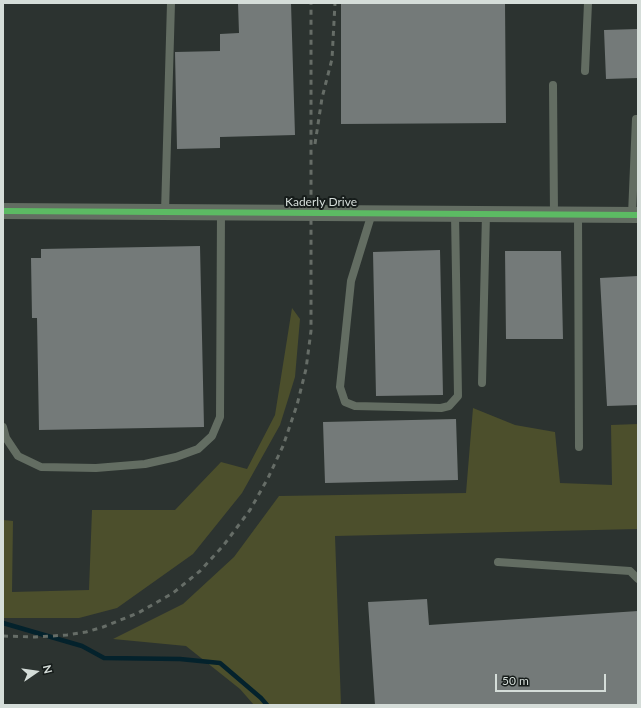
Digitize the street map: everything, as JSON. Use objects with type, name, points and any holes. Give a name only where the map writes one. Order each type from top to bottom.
[{"type":"street","name":"Kaderly Drive","points":[[3,210],[635,215]]},
{"type":"lane","points":[[165,212],[171,3]]},
{"type":"lane","points":[[585,71],[588,3]]},
{"type":"lane","points":[[553,85],[554,215]]},
{"type":"lane","points":[[635,215],[636,119],[638,119]]},
{"type":"lane","points":[[3,427],[6,438],[18,456],[41,467],[96,468],[145,464],[176,457],[198,449],[212,436],[220,417],[221,212]]},
{"type":"lane","points":[[372,213],[351,281],[340,387],[345,402],[355,406],[440,408],[449,406],[458,396],[455,214]]},
{"type":"lane","points":[[482,383],[486,214]]},
{"type":"lane","points":[[578,215],[579,447]]},
{"type":"lane","points":[[498,562],[630,571],[638,578]]},
{"type":"green space","points":[[292,308],[300,319],[295,377],[280,425],[242,493],[193,554],[117,608],[79,618],[3,618],[3,520],[13,521],[12,592],[89,590],[92,510],[175,510],[221,462],[247,469],[275,415]]},
{"type":"green space","points":[[473,408],[515,425],[555,432],[560,483],[612,485],[611,425],[638,424],[638,529],[335,536],[341,705],[254,705],[240,689],[186,646],[113,639],[183,604],[234,557],[279,496],[466,493]]},
{"type":"building","points":[[238,3],[291,3],[295,135],[220,137],[220,148],[177,149],[175,52],[220,51],[220,34],[239,33]]},
{"type":"building","points":[[341,3],[505,3],[506,123],[341,124]]},
{"type":"building","points":[[638,29],[638,78],[606,79],[604,30]]},
{"type":"building","points":[[200,246],[204,427],[39,430],[37,318],[32,318],[31,258],[41,258],[41,249]]},
{"type":"building","points":[[440,250],[443,395],[376,396],[373,252]]},
{"type":"building","points":[[505,251],[561,251],[563,339],[506,339]]},
{"type":"building","points":[[638,276],[638,405],[607,406],[600,278]]},
{"type":"building","points":[[456,419],[458,480],[325,483],[323,422]]},
{"type":"building","points":[[427,599],[429,625],[638,611],[638,705],[375,705],[368,602]]},
{"type":"waterway","points":[[3,623],[82,646],[104,658],[180,659],[220,663],[261,698],[267,705]]},
{"type":"railway","points":[[3,636],[35,637],[86,632],[138,613],[173,593],[200,571],[223,546],[250,510],[268,478],[283,446],[297,405],[306,369],[311,331],[311,3]]},
{"type":"railway","points":[[315,144],[322,98],[332,59],[335,3]]},
{"type":"cycle path","points":[[3,211],[638,215]]}]
